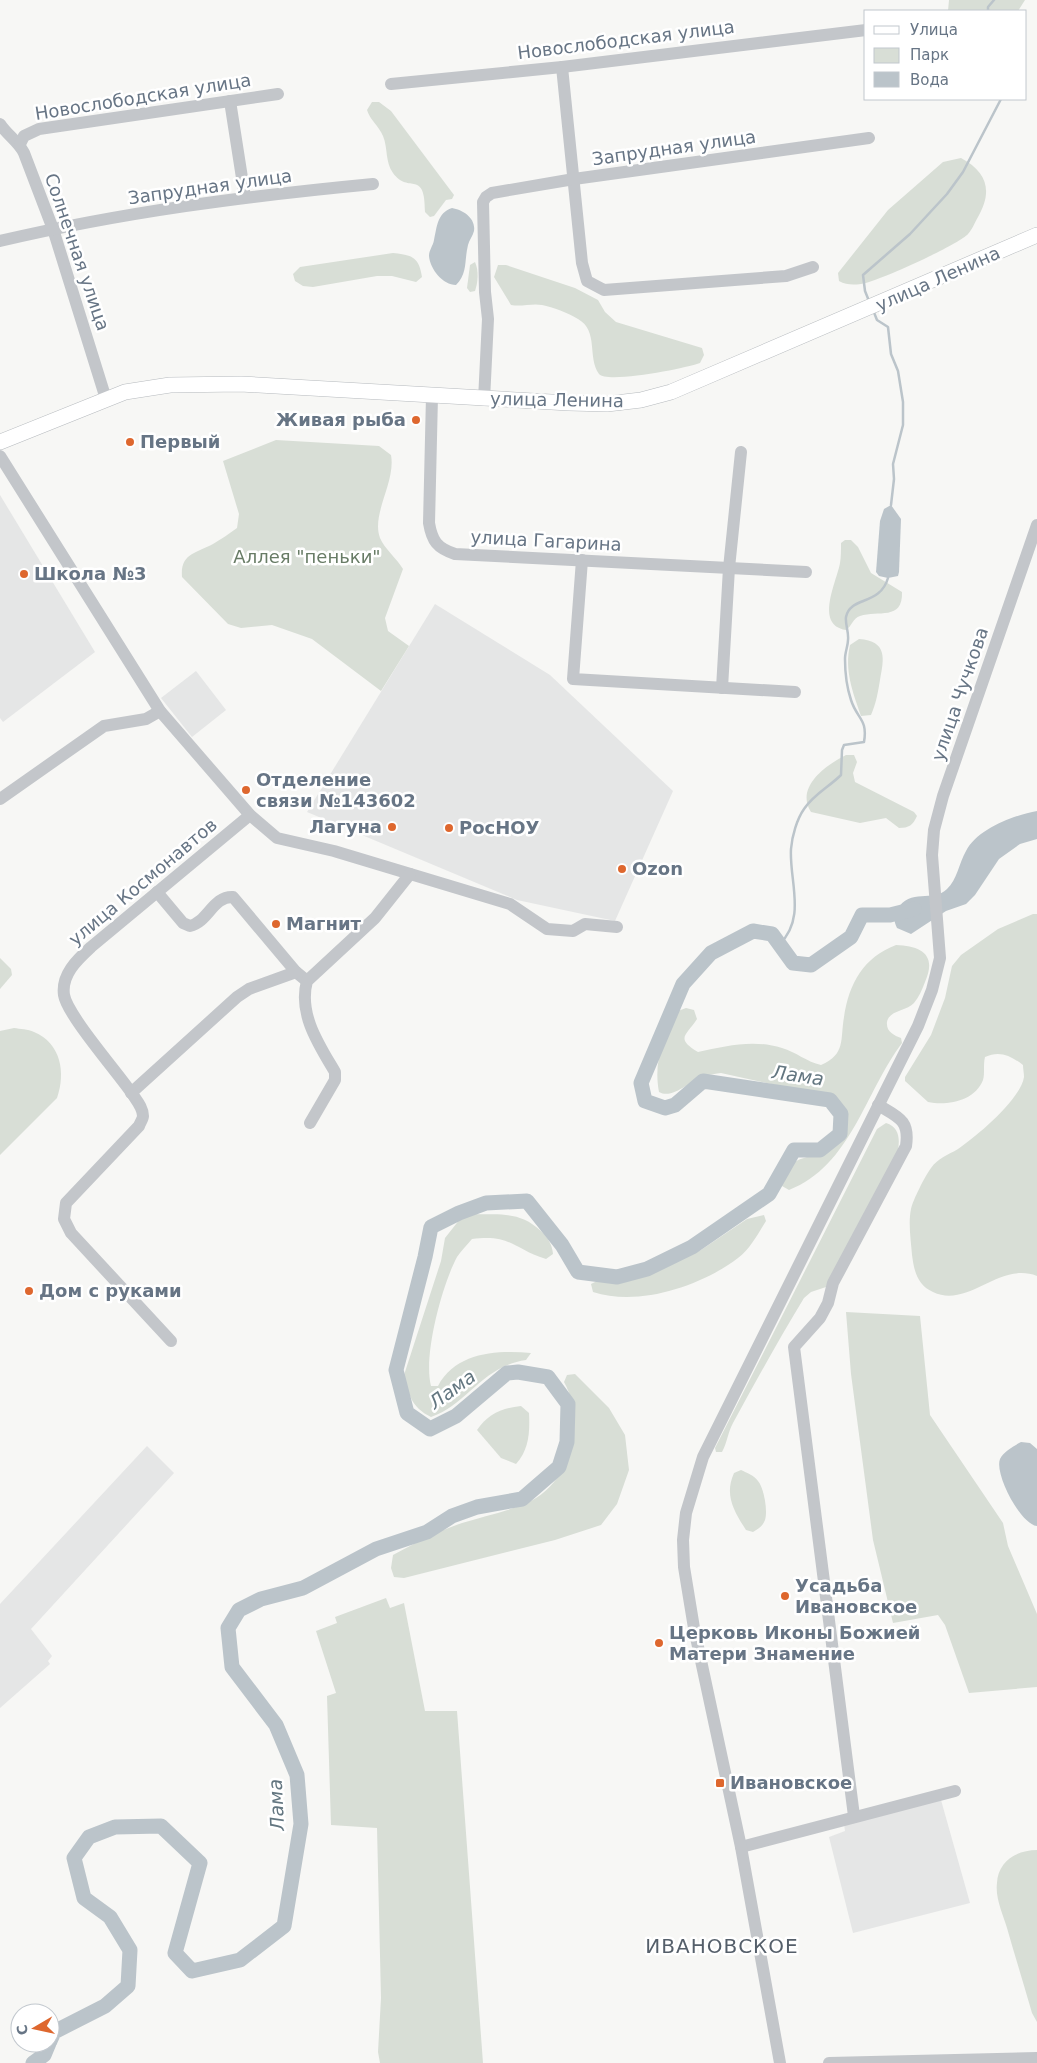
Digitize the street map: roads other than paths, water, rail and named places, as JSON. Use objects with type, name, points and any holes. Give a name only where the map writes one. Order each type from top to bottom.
[{"type":"main road","name":"улица Ленина","points":[[0,442],[106,399],[147,388],[205,384],[484,400],[607,404],[641,400],[671,392],[1037,235]]},
{"type":"street","name":"Новослободская улица","points":[[391,84],[562,67],[864,30]]},
{"type":"street","points":[[562,67],[583,272],[587,281],[595,287],[604,290],[786,276],[813,267]]},
{"type":"street","name":"Новослободская улица","points":[[20,144],[24,136],[39,129],[278,94]]},
{"type":"street","points":[[230,101],[245,197]]},
{"type":"street","name":"Солнечная улица","points":[[0,124],[9,136],[20,144],[53,229],[106,399]]},
{"type":"street","name":"Запрудная улица","points":[[484,400],[488,319],[485,292],[483,202],[486,197],[492,193],[574,180],[869,138]]},
{"type":"street","name":"Запрудная улица","points":[[0,241],[53,229],[245,197],[373,184]]},
{"type":"street","name":"улица Гагарина","points":[[432,396],[429,523],[432,538],[438,546],[455,554],[806,572]]},
{"type":"street","points":[[722,688],[730,568],[741,452]]},
{"type":"street","points":[[0,456],[160,711],[250,815],[277,838],[334,851],[510,904],[547,929],[573,931],[585,924],[617,927]]},
{"type":"street","name":"улица Чучкова","points":[[780,2063],[742,1847],[689,1600],[683,1552],[686,1513],[703,1457],[918,1026],[932,990],[940,958],[940,940],[933,877],[934,830],[941,804],[1037,525]]},
{"type":"street","points":[[582,560],[573,679],[795,692]]},
{"type":"street","points":[[0,799],[104,726],[146,718],[160,711]]},
{"type":"street","name":"улица Космонавтов","points":[[171,1341],[71,1233],[64,1219],[66,1203],[139,1126],[143,1116],[141,1107],[72,1012],[64,995],[66,977],[73,964],[91,947],[250,815]]},
{"type":"street","points":[[310,1123],[335,1080],[335,1072],[311,1031],[306,999],[307,981],[375,918],[410,874]]},
{"type":"street","points":[[157,892],[183,923],[190,926],[202,920],[221,899],[226,896],[233,897],[296,972],[307,981]]},
{"type":"street","points":[[131,1093],[243,993],[268,980],[296,972]]},
{"type":"street","points":[[854,1816],[827,1618],[794,1347],[820,1318],[828,1303],[833,1283],[906,1146],[908,1134],[903,1122],[878,1105]]},
{"type":"street","points":[[742,1847],[854,1816],[955,1791]]},
{"type":"street","points":[[829,2063],[1037,2058]]},
{"type":"water","points":[[452,208],[468,215],[474,226],[468,245],[464,271],[456,285],[446,282],[438,275],[432,266],[429,256],[438,221],[443,213]]},
{"type":"water","points":[[891,505],[901,519],[899,572],[898,576],[888,578],[879,576],[876,572],[880,521],[884,509]]},
{"type":"water","points":[[1037,811],[1037,839],[1020,844],[999,859],[975,895],[966,904],[946,911],[911,934],[897,928],[895,915],[902,903],[915,897],[935,895],[947,889],[953,881],[966,851],[979,836],[997,824]]},
{"type":"water","points":[[1021,1442],[1030,1443],[1037,1449],[1037,1526],[1024,1517],[1010,1498],[999,1466],[1002,1456]]},
{"type":"waterway","points":[[988,10],[988,7],[994,0]]},
{"type":"waterway","points":[[869,301],[865,291],[863,275],[910,234],[947,194],[963,172],[1000,100]]},
{"type":"waterway","points":[[873,310],[877,320],[888,327],[891,354],[898,371],[903,402],[903,425],[893,464],[894,479],[891,505]]},
{"type":"waterway","points":[[779,945],[787,934],[795,911],[791,849],[799,818],[812,799],[841,775],[844,745],[864,742],[863,724],[853,706],[846,679],[845,654],[848,642],[846,617],[853,606],[879,593],[888,578]]},
{"type":"waterway","name":"Лама","points":[[60,2029],[105,2006],[128,1986],[130,1950],[110,1917],[84,1898],[74,1858],[89,1837],[115,1827],[161,1826],[200,1863],[175,1953],[192,1971],[240,1960],[284,1926],[301,1824],[297,1775],[276,1725],[232,1667],[228,1628],[239,1610],[261,1599],[303,1588],[376,1549],[427,1532],[452,1516],[477,1507],[522,1499],[559,1467],[567,1442],[568,1404],[548,1377],[518,1372],[507,1373],[456,1416],[430,1429],[407,1413],[396,1370],[431,1227],[459,1213],[486,1203],[527,1201],[562,1245],[578,1272],[617,1277],[647,1269],[692,1247],[769,1194],[794,1150],[820,1150],[840,1134],[841,1114],[830,1100],[703,1081],[675,1105],[665,1108],[645,1101],[641,1083],[683,984],[711,953],[753,931],[772,934],[793,963],[811,965],[851,937],[862,915],[890,915],[914,909]]},
{"type":"waterway","name":"Лама","points":[[33,2063],[45,2053]]},
{"type":"place","name":"Живая рыба","points":[[416,420]]},
{"type":"place","name":"Первый","points":[[130,442]]},
{"type":"place","name":"Школа №3","points":[[24,574]]},
{"type":"place","name":"Отделение связи №143602","points":[[246,790]]},
{"type":"place","name":"Лагуна","points":[[392,827]]},
{"type":"place","name":"РосНОУ","points":[[449,828]]},
{"type":"place","name":"Ozon","points":[[622,869]]},
{"type":"place","name":"Магнит","points":[[276,924]]},
{"type":"place","name":"Дом с руками","points":[[29,1291]]},
{"type":"place","name":"Усадьба Ивановское","points":[[785,1596]]},
{"type":"place","name":"Церковь Иконы Божией Матери Знамение","points":[[659,1643]]},
{"type":"place","name":"Ивановское","points":[[720,1783]]},
{"type":"district","name":"ИВАНОВСКОЕ","points":[[722,1946]]},
{"type":"park label","name":"Аллея \"пеньки\"","points":[[307,557]]}]
